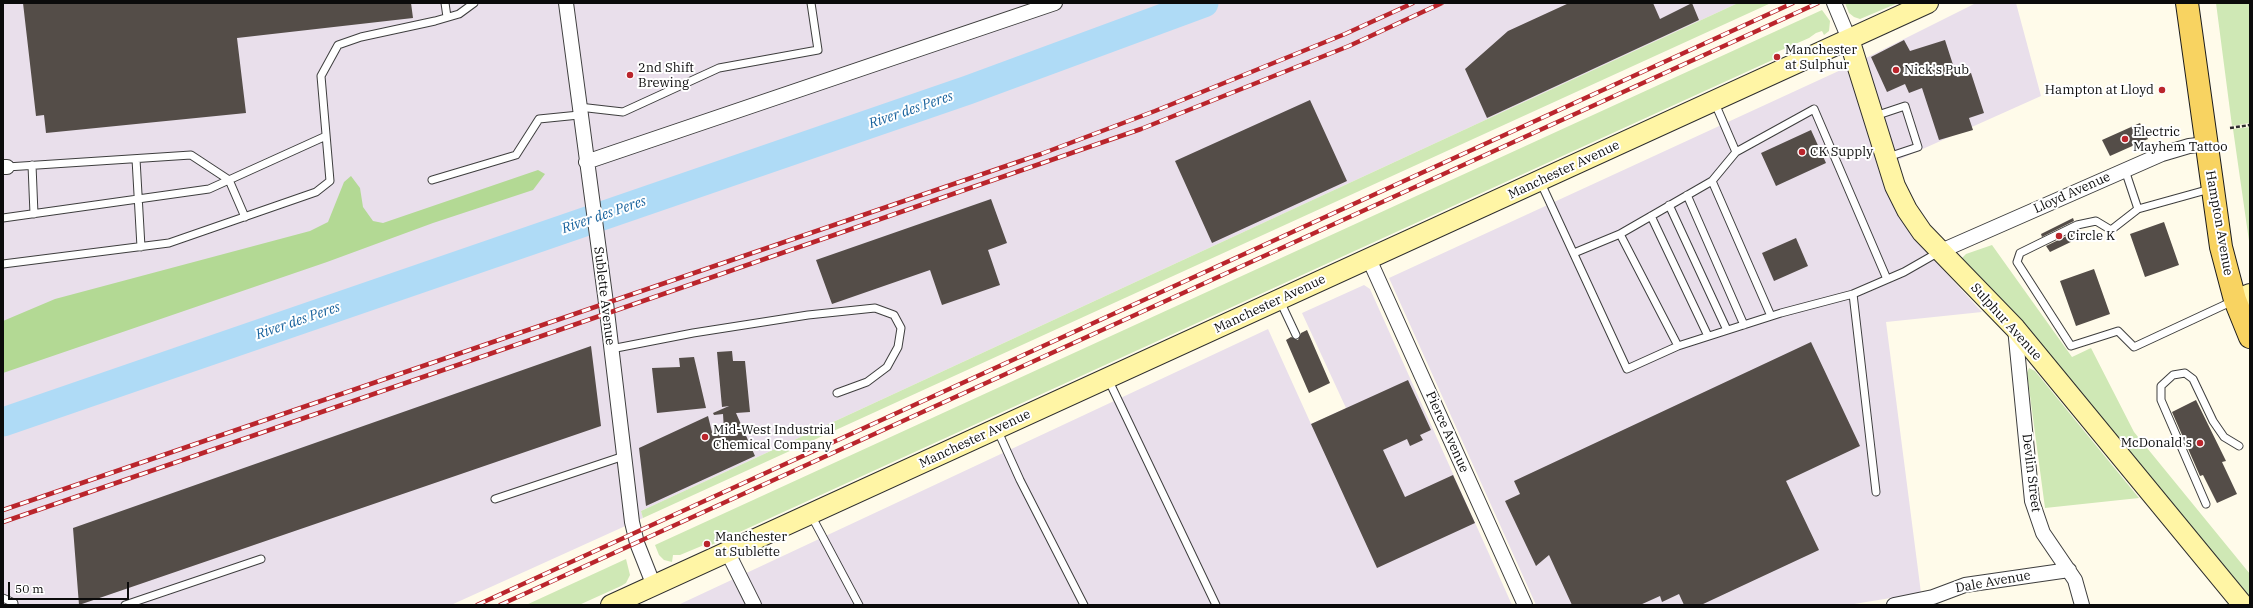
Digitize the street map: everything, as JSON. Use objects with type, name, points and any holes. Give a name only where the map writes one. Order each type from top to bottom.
[{"type":"main road","name":"Manchester Avenue","points":[[611,605],[728,553],[1928,3]]},
{"type":"main road","name":"Hampton Avenue","points":[[2187,3],[2221,247],[2242,297],[2250,337]]},
{"type":"main road","name":"Sulphur Avenue","points":[[1849,39],[1895,186],[1907,210],[1922,232],[2015,328],[2243,605]]},
{"type":"street","name":"Sublette Avenue","points":[[566,3],[634,533],[654,586]]},
{"type":"street","points":[[586,162],[1055,3]]},
{"type":"street","name":"Sulphur Avenue","points":[[1834,3],[1849,39]]},
{"type":"street","name":"Lloyd Avenue","points":[[1941,251],[2176,149],[2206,144]]},
{"type":"street","name":"Pierce Avenue","points":[[1369,259],[1525,605]]},
{"type":"street","name":"Devlin Street","points":[[2015,328],[2032,501],[2043,533],[2070,570],[2079,590],[2082,605]]},
{"type":"street","points":[[728,553],[754,605]]},
{"type":"street","name":"Dale Avenue","points":[[1894,605],[1933,597],[1965,586],[2070,570]]},
{"type":"lane","points":[[445,3],[447,17]]},
{"type":"lane","points":[[3,264],[169,243],[316,192],[330,182],[321,76],[338,45],[362,37],[390,32],[459,14],[474,3]]},
{"type":"lane","points":[[432,180],[516,155],[539,119],[579,111],[623,112],[719,68],[818,50],[811,3]]},
{"type":"lane","points":[[1714,101],[1736,152]]},
{"type":"lane","points":[[1873,117],[1905,106],[1918,146],[1886,158]]},
{"type":"lane","points":[[1574,253],[1620,234],[1712,181],[1736,152],[1814,109],[1887,279]]},
{"type":"lane","points":[[3,218],[209,189],[326,136]]},
{"type":"lane","points":[[5,167],[191,155],[229,180],[245,217]]},
{"type":"lane","points":[[136,159],[141,247]]},
{"type":"lane","points":[[32,165],[34,214]]},
{"type":"lane","points":[[2125,170],[2138,209]]},
{"type":"lane","points":[[1540,181],[1627,370],[1678,346],[1772,316],[1853,294],[1887,279],[1941,251]]},
{"type":"lane","points":[[1712,181],[1772,316]]},
{"type":"lane","points":[[2212,188],[2138,209],[2111,230],[2096,221],[2077,225],[2020,253],[2017,262],[2071,346],[2118,331],[2134,347],[2242,297]]},
{"type":"lane","points":[[1687,195],[1744,325]]},
{"type":"lane","points":[[1669,205],[1727,330]]},
{"type":"lane","points":[[1651,216],[1708,336]]},
{"type":"lane","points":[[1620,234],[1678,346]]},
{"type":"lane","points":[[1853,294],[1876,492]]},
{"type":"lane","points":[[1280,300],[1296,335]]},
{"type":"lane","points":[[611,349],[693,333],[808,315],[875,308],[894,315],[901,328],[898,347],[887,367],[867,382],[837,393]]},
{"type":"lane","points":[[2206,504],[2161,400],[2161,386],[2173,375],[2185,373],[2194,379],[2213,421],[2224,437],[2239,446]]},
{"type":"lane","points":[[1108,378],[1216,605]]},
{"type":"lane","points":[[997,429],[1020,480],[1084,605]]},
{"type":"lane","points":[[495,499],[624,456]]},
{"type":"lane","points":[[811,514],[859,605]]},
{"type":"lane","points":[[125,605],[261,560]]},
{"type":"lane","points":[[3,598],[14,603],[14,605]]},
{"type":"path","points":[[2230,128],[2250,125]]},
{"type":"shaded area","points":[[3,3],[1738,3],[641,511],[643,518],[451,605],[3,605]]},
{"type":"shaded area","points":[[1976,3],[2016,3],[2041,96],[1878,169],[1898,214],[1912,236],[1982,312],[1886,322],[1921,593],[1848,605],[1536,605],[1389,278],[1856,63]]},
{"type":"shaded area","points":[[1364,285],[1370,289],[1512,605],[678,605],[1268,329],[1311,424],[1346,408],[1302,313]]},
{"type":"green space","points":[[1738,3],[1771,3],[643,518],[641,511]]},
{"type":"green space","points":[[1845,3],[1898,3],[1860,19],[1849,13]]},
{"type":"green space","points":[[2216,3],[2250,3],[2250,123],[2232,126]]},
{"type":"green space","points":[[1822,10],[1830,21],[1829,31],[1824,35],[1822,31],[1816,33],[1809,38],[1777,52],[1779,57],[709,546],[706,541],[703,542],[704,545],[680,555],[673,555],[672,562],[664,560],[659,555],[655,545]]},
{"type":"green space","points":[[2250,127],[2250,248],[2233,129]]},
{"type":"green space","points":[[538,170],[545,174],[533,190],[433,223],[327,262],[3,373],[3,321],[55,299],[310,231],[328,222],[344,182],[351,176],[360,188],[363,207],[373,221],[383,223]]},
{"type":"green space","points":[[1992,245],[2072,357],[2091,348],[2134,432],[2250,574],[2250,602],[1963,264],[1962,258],[1966,254]]},
{"type":"green space","points":[[2029,368],[2035,371],[2139,498],[2045,508],[2027,373]]},
{"type":"green space","points":[[626,559],[630,575],[626,583],[621,586],[579,605],[526,605]]},
{"type":"building","points":[[23,3],[411,3],[413,18],[237,38],[246,113],[46,133],[44,115],[36,116]]},
{"type":"building","points":[[1569,3],[1653,3],[1660,19],[1692,3],[1699,20],[1487,118],[1465,69],[1508,31]]},
{"type":"building","points":[[1904,40],[1910,51],[1945,40],[1957,77],[1971,73],[1984,113],[1969,118],[1973,130],[1939,140],[1922,88],[1909,93],[1905,84],[1887,92],[1871,57]]},
{"type":"building","points":[[1310,100],[1347,181],[1212,243],[1175,161]]},
{"type":"building","name":"Electric Mayhem Tattoo","points":[[2140,123],[2148,139],[2110,156],[2102,140]]},
{"type":"building","points":[[1811,130],[1826,163],[1776,186],[1761,153]]},
{"type":"building","points":[[991,199],[1007,243],[988,250],[1000,285],[942,305],[930,270],[832,304],[816,260]]},
{"type":"building","points":[[2073,218],[2074,221],[2042,237],[2041,234]]},
{"type":"building","name":"Circle K","points":[[2164,222],[2179,265],[2145,277],[2130,234]]},
{"type":"building","points":[[2079,230],[2080,232],[2075,234],[2077,239],[2050,252],[2046,246]]},
{"type":"building","points":[[1796,238],[1808,266],[1774,281],[1762,253]]},
{"type":"building","name":"Circle K","points":[[2094,269],[2110,314],[2076,326],[2060,281]]},
{"type":"building","points":[[1307,330],[1330,383],[1309,393],[1286,340],[1291,337],[1298,340],[1301,333]]},
{"type":"building","points":[[1811,342],[1860,446],[1786,481],[1819,550],[1701,605],[1684,605],[1679,594],[1662,602],[1660,596],[1640,605],[1572,605],[1549,555],[1536,566],[1505,501],[1520,494],[1514,481]]},
{"type":"building","points":[[591,346],[601,426],[79,605],[73,528]]},
{"type":"building","name":"Mid-West Industrial Chemical Company","points":[[732,351],[733,361],[745,361],[750,412],[736,413],[755,456],[646,506],[639,448],[708,416],[712,432],[724,430],[723,414],[714,415],[713,413],[729,406],[722,407],[717,352]]},
{"type":"building","points":[[694,357],[706,408],[657,413],[652,368],[680,367],[679,358]]},
{"type":"building","points":[[1408,380],[1431,430],[1420,435],[1423,440],[1410,446],[1407,439],[1383,450],[1405,497],[1453,475],[1475,523],[1377,568],[1311,424]]},
{"type":"building","name":"McDonald's","points":[[2196,400],[2226,461],[2222,462],[2237,494],[2217,503],[2203,475],[2200,476],[2172,412]]},
{"type":"waterway","name":"River des Peres","points":[[3,422],[968,90],[1204,3]]},
{"type":"railway","points":[[3,510],[1041,154],[1155,111],[1345,34],[1413,3]]},
{"type":"railway","points":[[3,522],[1141,129],[1349,46],[1442,3]]},
{"type":"railway","points":[[477,605],[1793,3]]},
{"type":"railway","points":[[500,605],[1818,3]]},
{"type":"place","name":"Manchester at Sulphur","points":[[1777,57]]},
{"type":"place","name":"Nick's Pub","points":[[1896,70]]},
{"type":"place","name":"2nd Shift Brewing","points":[[630,75]]},
{"type":"place","name":"Hampton at Lloyd","points":[[2162,90]]},
{"type":"place","name":"Electric Mayhem Tattoo","points":[[2125,139]]},
{"type":"place","name":"CK Supply","points":[[1802,152]]},
{"type":"place","name":"Circle K","points":[[2059,236]]},
{"type":"place","name":"Mid-West Industrial Chemical Company","points":[[705,437]]},
{"type":"place","name":"McDonald's","points":[[2200,443]]},
{"type":"place","name":"Manchester at Sublette","points":[[707,544]]}]
